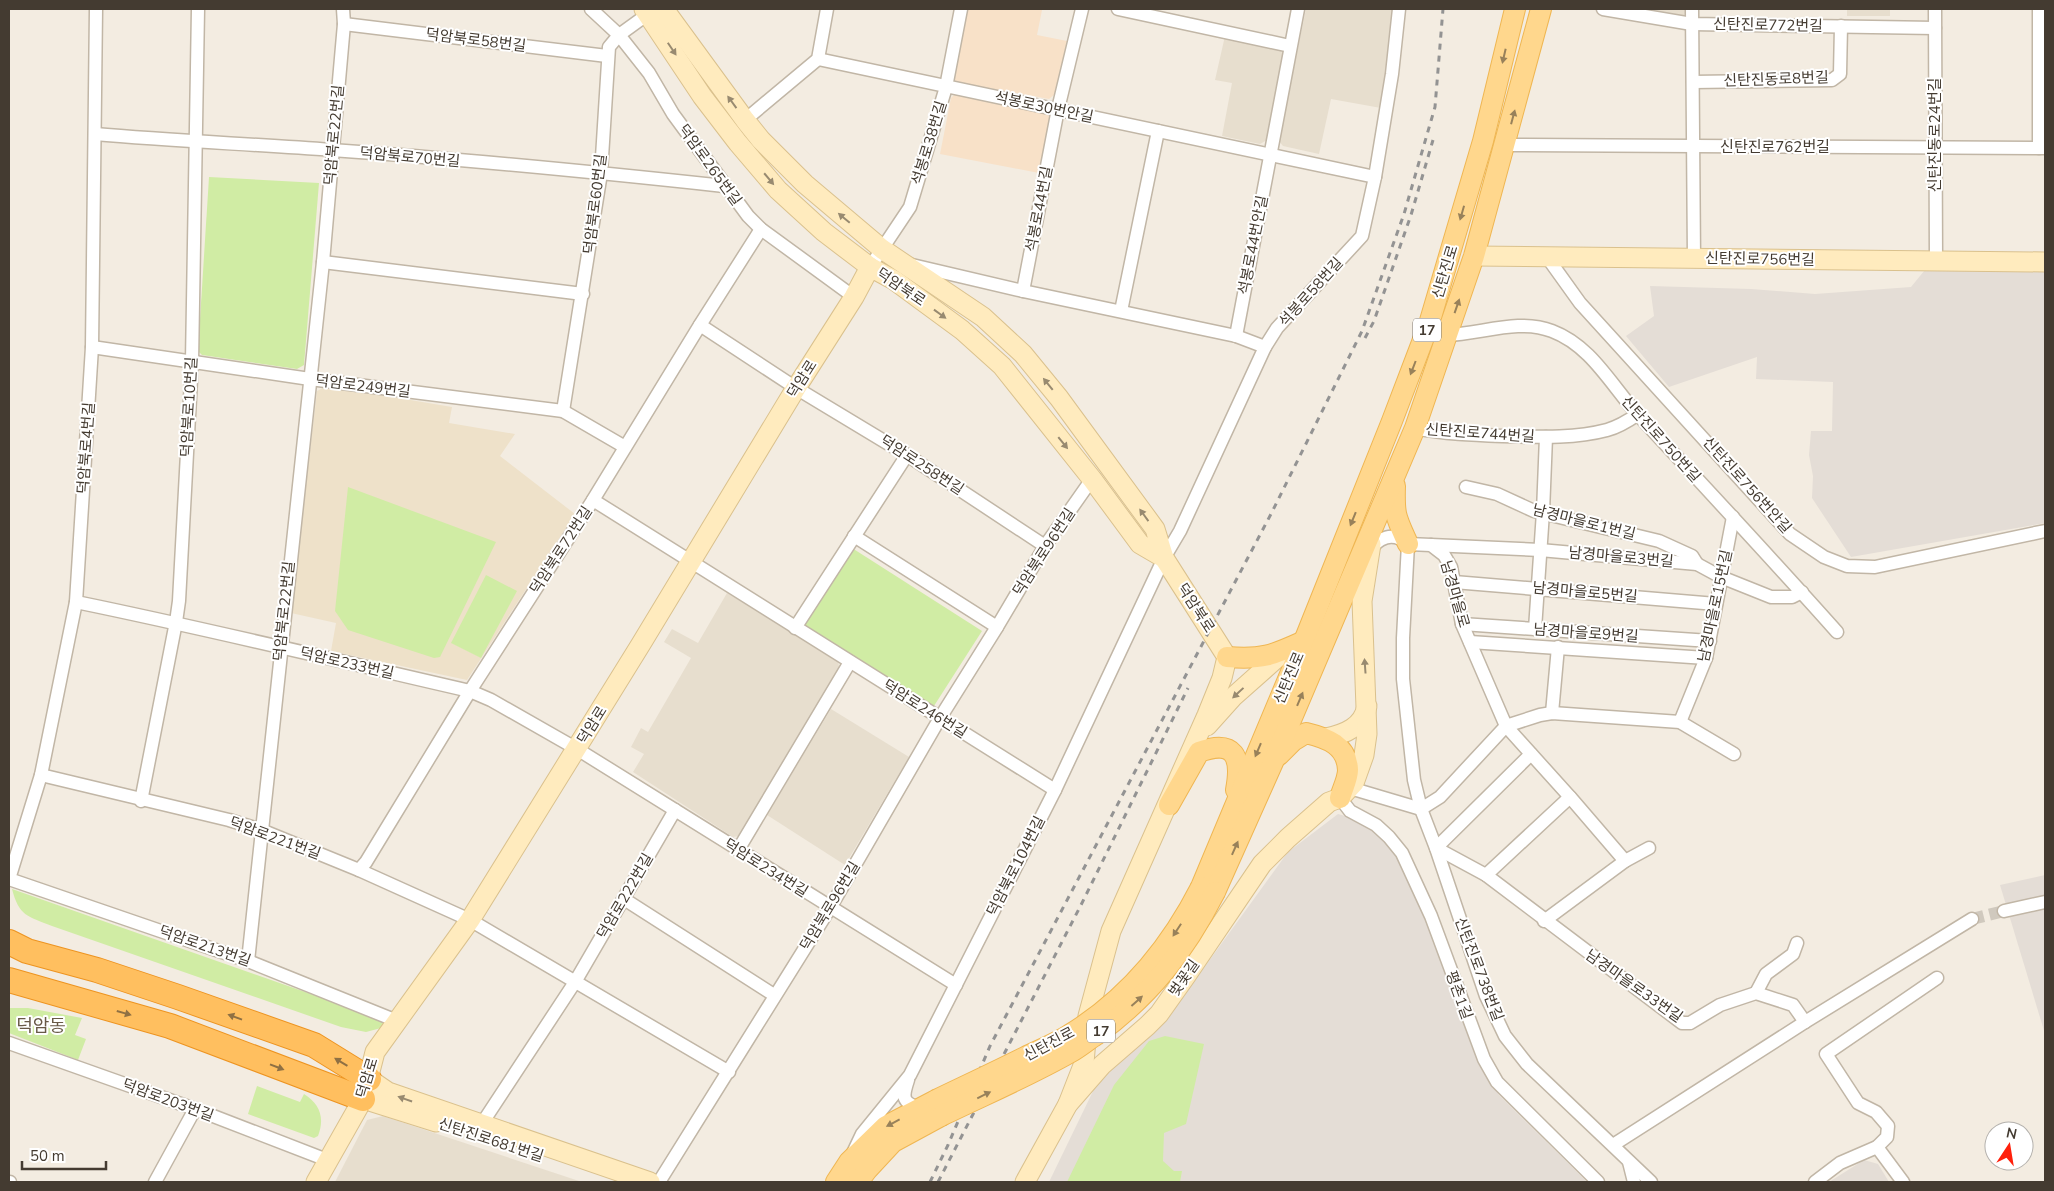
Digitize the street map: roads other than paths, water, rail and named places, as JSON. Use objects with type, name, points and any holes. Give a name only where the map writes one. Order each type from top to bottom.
[{"type":"highway","points":[[9,942],[39,955],[97,970],[314,1045],[366,1089]]},
{"type":"highway","points":[[9,962],[63,965],[97,970]]},
{"type":"highway","points":[[9,980],[170,1026],[366,1089]]},
{"type":"highway","points":[[9,996],[77,999]]},
{"type":"main road","name":"신탄진로","points":[[1208,890],[1233,811],[1296,645],[1392,421],[1429,324],[1483,141],[1515,9]]},
{"type":"main road","name":"신탄진로","points":[[836,1182],[849,1162],[886,1126],[932,1108],[1068,1036],[1105,1010],[1139,980],[1165,949],[1188,913],[1208,890],[1274,760],[1415,428],[1474,256],[1541,9]]},
{"type":"main road","points":[[1395,475],[1394,510],[1397,524],[1408,544]]},
{"type":"main road","points":[[1227,657],[1252,659],[1275,654],[1296,645]]},
{"type":"main road","points":[[1274,760],[1293,741],[1306,733],[1326,738],[1338,747],[1343,754],[1348,771],[1348,790]]},
{"type":"main road","points":[[1169,804],[1199,752],[1218,746],[1235,754],[1238,764],[1238,780],[1233,811]]},
{"type":"main road","name":"신탄진로","points":[[858,1182],[893,1142],[932,1108]]},
{"type":"street","name":"덕암북로4번길","points":[[9,879],[40,775],[76,602],[92,347],[96,9]]},
{"type":"street","name":"덕암북로10번길","points":[[140,801],[176,622],[192,361],[198,9]]},
{"type":"street","name":"덕암북로22번길","points":[[248,961],[280,648],[323,262],[344,24],[343,9]]},
{"type":"street","name":"덕암로265번길","points":[[591,9],[619,35],[649,73],[673,114],[724,186],[748,216],[762,229],[854,297]]},
{"type":"street","points":[[745,120],[818,59],[827,9]]},
{"type":"street","name":"석봉로38번길","points":[[870,267],[910,207],[946,87],[961,9]]},
{"type":"street","name":"석봉로44번길","points":[[1024,291],[1058,109],[1082,9]]},
{"type":"street","points":[[1118,9],[1290,46]]},
{"type":"street","points":[[1271,154],[1298,9]]},
{"type":"street","name":"석봉로58번길","points":[[1164,558],[1180,531],[1265,347],[1277,328],[1362,236],[1375,177],[1392,74],[1399,9]]},
{"type":"street","name":"신탄진로772번길","points":[[1603,9],[1692,24],[1935,28]]},
{"type":"street","points":[[1692,9],[1694,258]]},
{"type":"street","name":"신탄진동로24번길","points":[[1935,9],[1936,261]]},
{"type":"street","points":[[2039,9],[2042,148]]},
{"type":"street","name":"덕암북로60번길","points":[[563,411],[601,173],[607,56],[609,47],[619,35],[652,10]]},
{"type":"street","name":"덕암북로","points":[[652,10],[761,140],[805,184],[882,249],[982,316],[1024,354],[1059,398],[1155,530],[1164,558],[1227,657]]},
{"type":"street","name":"덕암북로","points":[[652,10],[702,96],[738,143],[778,190],[824,232],[870,267],[894,280],[962,330],[1002,366],[1092,479],[1140,544],[1164,558]]},
{"type":"street","name":"덕암북로58번길","points":[[344,24],[607,56]]},
{"type":"street","name":"신탄진동로8번길","points":[[1693,82],[1832,80],[1840,74],[1841,26]]},
{"type":"street","name":"석봉로30번안길","points":[[818,59],[1375,177]]},
{"type":"street","points":[[1121,311],[1158,131]]},
{"type":"street","name":"덕암북로70번길","points":[[95,134],[332,150],[601,173],[724,186]]},
{"type":"street","name":"신탄진로762번길","points":[[1505,145],[2042,148]]},
{"type":"street","name":"석봉로44번안길","points":[[1236,336],[1271,154]]},
{"type":"street","name":"덕암북로72번길","points":[[359,870],[366,862],[470,691],[593,500],[700,325],[762,229]]},
{"type":"street","name":"신탄진로756번길","points":[[1474,256],[2045,262]]},
{"type":"street","name":"신탄진로756번안길","points":[[1547,257],[1580,303],[1790,534],[1824,557],[1847,566],[1876,567],[2045,532]]},
{"type":"street","points":[[323,262],[583,294]]},
{"type":"street","points":[[904,263],[1024,291],[1236,336],[1265,347]]},
{"type":"street","name":"덕암로","points":[[316,1182],[366,1089],[375,1052],[470,920],[691,563],[796,388],[854,297],[870,267]]},
{"type":"street","name":"덕암로258번길","points":[[700,325],[796,388],[907,455],[1045,546]]},
{"type":"street","name":"신탄진로750번길","points":[[1447,335],[1525,326],[1551,330],[1571,340],[1588,354],[1638,414],[1837,632]]},
{"type":"street","name":"덕암로249번길","points":[[92,347],[310,379],[563,411],[625,447]]},
{"type":"street","name":"신탄진로744번길","points":[[1415,428],[1433,432],[1546,437],[1578,436],[1608,430],[1638,414]]},
{"type":"street","name":"신탄진로744번길","points":[[1535,629],[1546,437]]},
{"type":"street","points":[[795,628],[907,455]]},
{"type":"street","name":"덕암북로96번길","points":[[659,1182],[830,908],[940,718],[998,627],[1045,546],[1092,479]]},
{"type":"street","name":"남경마을로1번길","points":[[1466,487],[1497,494],[1534,511],[1659,541],[1692,556],[1698,564]]},
{"type":"street","name":"덕암로246번길","points":[[593,500],[1055,790]]},
{"type":"street","points":[[1378,516],[1369,552],[1362,601],[1367,734],[1364,755],[1348,790],[1421,809],[1440,796],[1506,726],[1552,713],[1680,722],[1734,754]]},
{"type":"street","name":"남경마을로15번길","points":[[1680,722],[1706,658],[1733,517]]},
{"type":"street","points":[[854,536],[998,627]]},
{"type":"street","points":[[1369,552],[1374,543],[1385,537],[1398,537],[1408,544]]},
{"type":"street","name":"남경마을로","points":[[1408,544],[1431,545],[1444,555],[1451,567],[1462,624],[1506,726],[1625,862]]},
{"type":"street","name":"신탄진로738번길","points":[[1408,544],[1402,679],[1412,767],[1421,809],[1486,996],[1505,1036],[1527,1064],[1651,1182]]},
{"type":"street","name":"남경마을로3번길","points":[[1431,545],[1540,550],[1698,564],[1721,578],[1771,597],[1792,597],[1802,592]]},
{"type":"street","name":"덕암북로104번길","points":[[849,1162],[862,1134],[910,1075],[1055,790],[1164,558]]},
{"type":"street","name":"남경마을로5번길","points":[[1454,582],[1716,604]]},
{"type":"street","name":"덕암로233번길","points":[[76,602],[176,622],[280,648],[470,691],[491,700],[577,749]]},
{"type":"street","name":"남경마을로9번길","points":[[1462,624],[1710,641]]},
{"type":"street","points":[[1470,642],[1706,658]]},
{"type":"street","points":[[1198,736],[1233,697],[1296,645]]},
{"type":"street","points":[[1552,713],[1558,647]]},
{"type":"street","name":"신탄진로","points":[[1068,1104],[1084,1064],[1088,1016],[1111,931],[1198,736],[1222,678],[1227,657]]},
{"type":"street","points":[[738,850],[850,662]]},
{"type":"street","points":[[1326,738],[1342,735],[1355,727],[1362,719],[1367,704]]},
{"type":"street","name":"덕암로234번길","points":[[577,749],[956,985]]},
{"type":"street","points":[[1532,754],[1436,848],[1486,875],[1544,921],[1625,862],[1649,848]]},
{"type":"street","name":"덕암로221번길","points":[[40,775],[140,801],[229,820],[261,830],[359,870],[470,920]]},
{"type":"street","name":"벚꽃길","points":[[1025,1182],[1068,1104],[1115,1052],[1147,1026],[1186,976],[1262,864],[1329,802],[1348,790]]},
{"type":"street","name":"평촌1길","points":[[1348,790],[1350,810],[1376,825],[1390,837],[1402,853],[1431,916],[1481,1052],[1497,1082],[1598,1182]]},
{"type":"street","points":[[1486,875],[1570,797]]},
{"type":"street","name":"덕암로222번길","points":[[575,982],[675,810]]},
{"type":"street","name":"덕암로213번길","points":[[9,879],[248,961],[398,1021]]},
{"type":"street","points":[[624,899],[774,995]]},
{"type":"street","points":[[2004,911],[2045,902]]},
{"type":"street","points":[[1613,1145],[1805,1022],[1972,919]]},
{"type":"street","points":[[470,920],[729,1072]]},
{"type":"street","name":"남경마을로33번길","points":[[1544,921],[1682,1023],[1690,1023],[1720,1005],[1756,994]]},
{"type":"street","points":[[1797,943],[1793,954],[1766,974],[1756,994],[1793,1005],[1805,1022]]},
{"type":"street","points":[[1099,978],[1104,1004],[1114,1015],[1131,1025],[1147,1026]]},
{"type":"street","points":[[1815,1182],[1840,1163],[1877,1147],[1887,1137],[1888,1126],[1876,1112],[1858,1103],[1826,1054],[1936,978]]},
{"type":"street","name":"신탄진로681번길","points":[[481,1125],[575,982]]},
{"type":"street","points":[[1088,1016],[1095,1030],[1115,1052]]},
{"type":"street","name":"덕암로203번길","points":[[9,1043],[195,1109],[327,1160]]},
{"type":"street","points":[[910,1075],[904,1098],[909,1105],[932,1108]]},
{"type":"street","name":"신탄진로681번길","points":[[366,1089],[388,1092],[650,1182]]},
{"type":"street","name":"신탄진로681번길","points":[[366,1089],[618,1182]]},
{"type":"street","points":[[155,1182],[195,1109]]},
{"type":"street","points":[[1877,1147],[1903,1182]]},
{"type":"street","points":[[1630,1162],[1634,1182]]},
{"type":"tunnel","points":[[1972,919],[2004,911]]},
{"type":"railway","points":[[930,1182],[948,1145],[990,1046],[1271,514],[1362,331],[1404,214],[1435,107],[1443,9]]},
{"type":"railway","points":[[1365,338],[1374,321],[1411,215],[1433,140]]},
{"type":"railway","points":[[938,1182],[1081,905],[1188,688]]},
{"type":"district","name":"덕암동","points":[[41,1026]]}]
